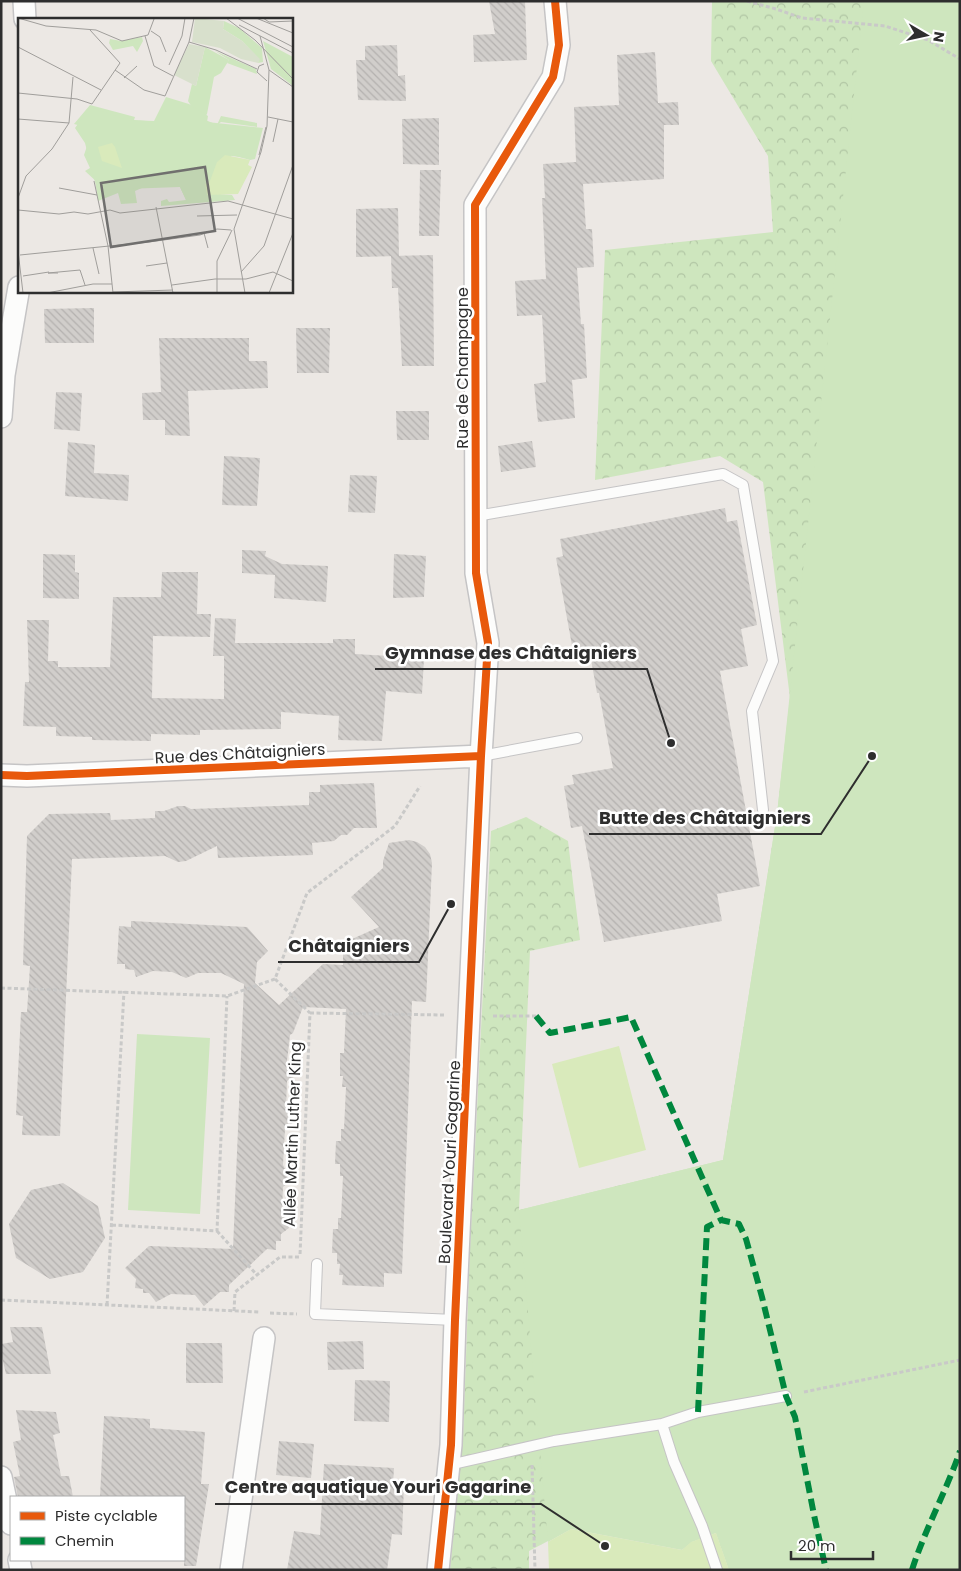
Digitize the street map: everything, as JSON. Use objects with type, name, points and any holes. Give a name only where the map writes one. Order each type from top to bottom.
[{"type":"street","points":[[24,1],[24,18]]},
{"type":"street","name":"Rue de Champagne","points":[[481,756],[488,643],[476,573],[475,205],[553,77],[559,45],[554,1]]},
{"type":"street","points":[[1,417],[4,375],[18,292]]},
{"type":"street","name":"Rue des Châtaigniers","points":[[1,775],[37,776],[481,756]]},
{"type":"street","name":"Boulevard Youri Gagarine","points":[[438,1570],[451,1445],[481,756]]},
{"type":"street","points":[[231,1570],[264,1338]]},
{"type":"street","points":[[1,1477],[10,1519]]},
{"type":"lane","points":[[476,516],[723,474],[743,485],[773,661],[752,711],[763,810]]},
{"type":"lane","points":[[481,756],[577,738]]},
{"type":"lane","points":[[317,1264],[315,1314],[455,1320]]},
{"type":"lane","points":[[449,1465],[554,1441],[662,1424],[698,1412],[786,1396]]},
{"type":"lane","points":[[662,1424],[674,1462],[702,1526],[717,1570]]},
{"type":"path","points":[[747,1],[802,18],[885,26],[928,40],[960,59]]},
{"type":"path","points":[[275,979],[306,893],[395,826],[420,786]]},
{"type":"path","points":[[275,979],[310,1013],[536,1016]]},
{"type":"path","points":[[1,988],[227,996],[275,979]]},
{"type":"path","points":[[107,1305],[124,992]]},
{"type":"path","points":[[217,1231],[227,996]]},
{"type":"path","points":[[112,1225],[217,1231],[257,1275]]},
{"type":"path","points":[[234,1311],[235,1292],[280,1257],[300,1257]]},
{"type":"path","points":[[1,1300],[315,1314]]},
{"type":"path","points":[[297,1314],[298,1304]]},
{"type":"path","points":[[786,1396],[960,1360]]},
{"type":"path","points":[[532,1446],[535,1570]]},
{"type":"green space","points":[[712,1],[960,1],[960,1570],[729,1570],[716,1533],[571,1529],[529,1551],[529,1570],[450,1570],[463,1438],[470,1249],[491,831],[526,817],[568,841],[580,940],[530,951],[519,1210],[723,1160],[777,814],[790,698],[763,482],[720,456],[595,480],[605,250],[773,232],[768,156],[711,61]]},
{"type":"green space","points":[[864,1],[960,1],[960,1570],[729,1570],[716,1533],[692,1542],[682,1550],[571,1529],[548,1542],[519,1210],[723,1160],[777,814]]},
{"type":"green space","points":[[137,1034],[210,1038],[200,1214],[128,1210]]},
{"type":"green space","points":[[619,1046],[646,1150],[579,1168],[552,1064]]},
{"type":"green space","points":[[571,1529],[682,1550],[691,1542],[716,1533],[729,1570],[549,1570],[548,1542]]},
{"type":"building","points":[[489,1],[525,1],[527,60],[474,62],[473,35],[495,34]]},
{"type":"building","points":[[397,45],[398,76],[405,75],[406,101],[358,100],[356,60],[365,60],[365,46]]},
{"type":"building","points":[[655,52],[658,103],[678,102],[679,125],[664,125],[664,179],[583,184],[586,229],[592,229],[594,267],[577,268],[581,324],[584,324],[587,378],[572,380],[575,418],[538,422],[534,384],[546,382],[542,315],[517,316],[515,281],[546,279],[542,198],[545,198],[543,164],[576,162],[574,107],[619,105],[617,55]]},
{"type":"building","points":[[439,118],[439,165],[403,164],[402,119]]},
{"type":"building","points":[[420,170],[441,170],[439,236],[419,236]]},
{"type":"building","points":[[398,208],[399,256],[356,257],[356,209]]},
{"type":"building","points":[[433,255],[434,366],[402,366],[398,288],[392,288],[391,256]]},
{"type":"building","points":[[94,308],[94,343],[45,343],[44,309]]},
{"type":"building","points":[[296,328],[330,328],[329,373],[297,373]]},
{"type":"building","points":[[159,338],[249,338],[249,361],[267,361],[268,388],[188,391],[190,436],[165,435],[165,420],[143,420],[142,393],[161,392]]},
{"type":"building","points":[[56,392],[82,393],[80,431],[54,429]]},
{"type":"building","points":[[396,411],[429,411],[429,440],[397,440]]},
{"type":"building","points":[[532,441],[536,467],[501,472],[498,446]]},
{"type":"building","points":[[68,442],[95,445],[94,473],[129,475],[128,501],[65,496]]},
{"type":"building","points":[[224,456],[260,458],[257,506],[222,505]]},
{"type":"building","points":[[350,475],[377,476],[375,513],[348,512]]},
{"type":"building","points":[[725,508],[727,522],[737,520],[757,625],[741,629],[748,666],[720,671],[760,886],[717,894],[722,921],[604,942],[582,826],[571,828],[564,786],[574,784],[572,775],[613,768],[591,659],[575,662],[556,558],[563,556],[560,539]]},
{"type":"building","points":[[242,550],[266,551],[265,556],[282,564],[328,566],[326,602],[274,598],[275,575],[242,573]]},
{"type":"building","points":[[43,554],[75,555],[75,572],[79,573],[79,599],[43,598]]},
{"type":"building","points":[[394,554],[426,556],[424,597],[393,598]]},
{"type":"building","points":[[162,572],[198,572],[197,614],[211,614],[210,637],[153,636],[152,698],[224,699],[224,656],[213,656],[215,618],[236,619],[235,643],[333,643],[333,639],[355,639],[355,654],[424,658],[422,694],[386,691],[382,741],[338,740],[339,716],[281,712],[281,729],[200,730],[200,735],[151,734],[151,741],[92,740],[92,737],[56,736],[56,727],[23,726],[25,682],[29,682],[27,620],[49,620],[48,661],[58,661],[58,667],[110,667],[113,597],[161,597]]},
{"type":"building","points":[[374,783],[377,828],[354,828],[347,835],[341,835],[334,841],[312,843],[313,855],[218,858],[217,846],[186,861],[178,862],[165,856],[72,859],[60,1136],[22,1135],[23,1116],[16,1115],[21,1012],[27,1012],[30,966],[23,965],[27,836],[49,814],[110,813],[111,820],[155,818],[155,811],[164,811],[178,806],[185,806],[191,809],[309,805],[309,792],[320,792],[320,785]]},
{"type":"building","points":[[409,840],[425,847],[430,854],[432,863],[426,1002],[412,1001],[402,1274],[384,1273],[384,1287],[342,1285],[343,1275],[339,1275],[340,1264],[337,1264],[337,1253],[332,1253],[333,1229],[338,1229],[338,1218],[341,1218],[343,1176],[340,1176],[340,1164],[335,1164],[336,1141],[341,1141],[341,1129],[344,1129],[346,1087],[342,1087],[343,1076],[340,1076],[340,1053],[344,1053],[346,1009],[303,1007],[293,1033],[290,1035],[287,1061],[294,1077],[287,1081],[286,1109],[293,1123],[285,1129],[283,1165],[291,1180],[283,1187],[282,1212],[289,1228],[281,1234],[281,1241],[276,1241],[276,1250],[267,1249],[229,1285],[229,1292],[220,1292],[204,1306],[195,1295],[171,1294],[156,1302],[149,1293],[143,1293],[143,1289],[135,1288],[136,1279],[125,1268],[149,1246],[233,1249],[244,984],[221,973],[198,973],[186,978],[172,972],[153,971],[136,977],[134,970],[125,969],[125,964],[117,964],[119,926],[131,927],[131,921],[247,927],[268,951],[257,962],[255,983],[279,1005],[323,964],[343,965],[343,943],[379,927],[351,897],[383,868],[383,861],[389,843]]},
{"type":"building","points":[[63,1183],[98,1206],[105,1238],[83,1272],[50,1279],[16,1258],[9,1224],[31,1190]]},
{"type":"building","points":[[10,1327],[42,1327],[51,1374],[6,1374],[1,1344],[13,1342]]},
{"type":"building","points":[[363,1341],[364,1369],[328,1370],[327,1342]]},
{"type":"building","points":[[186,1343],[222,1343],[223,1383],[186,1383]]},
{"type":"building","points":[[355,1380],[390,1381],[389,1422],[354,1421]]},
{"type":"building","points":[[16,1410],[56,1412],[60,1433],[53,1435],[61,1476],[69,1476],[73,1496],[18,1496],[14,1477],[20,1476],[13,1442],[21,1440]]},
{"type":"building","points":[[104,1416],[150,1419],[150,1428],[205,1432],[201,1484],[209,1484],[196,1566],[184,1566],[185,1496],[100,1496]]},
{"type":"building","points":[[279,1441],[314,1444],[311,1478],[276,1475]]},
{"type":"building","points":[[324,1464],[394,1468],[393,1484],[404,1485],[402,1535],[392,1534],[387,1570],[287,1570],[294,1531],[320,1535]]},
{"type":"marked path","points":[[536,1016],[550,1033],[631,1017],[721,1220]]},
{"type":"marked path","points":[[698,1412],[707,1227],[721,1220],[739,1224],[746,1239],[786,1396],[795,1417],[826,1570]]},
{"type":"marked path","points":[[912,1570],[960,1451]]},
{"type":"cycle path","points":[[438,1570],[451,1445],[481,756],[488,643],[476,573],[475,205],[553,77],[559,45],[555,1]]},
{"type":"cycle path","points":[[1,775],[27,776],[481,756]]},
{"type":"place","name":"Gymnase des Châtaigniers","points":[[671,743]]},
{"type":"place","name":"Butte des Châtaigniers","points":[[872,756]]},
{"type":"place","name":"Châtaigniers","points":[[451,904]]},
{"type":"place","name":"Centre aquatique Youri Gagarine","points":[[605,1546]]}]
